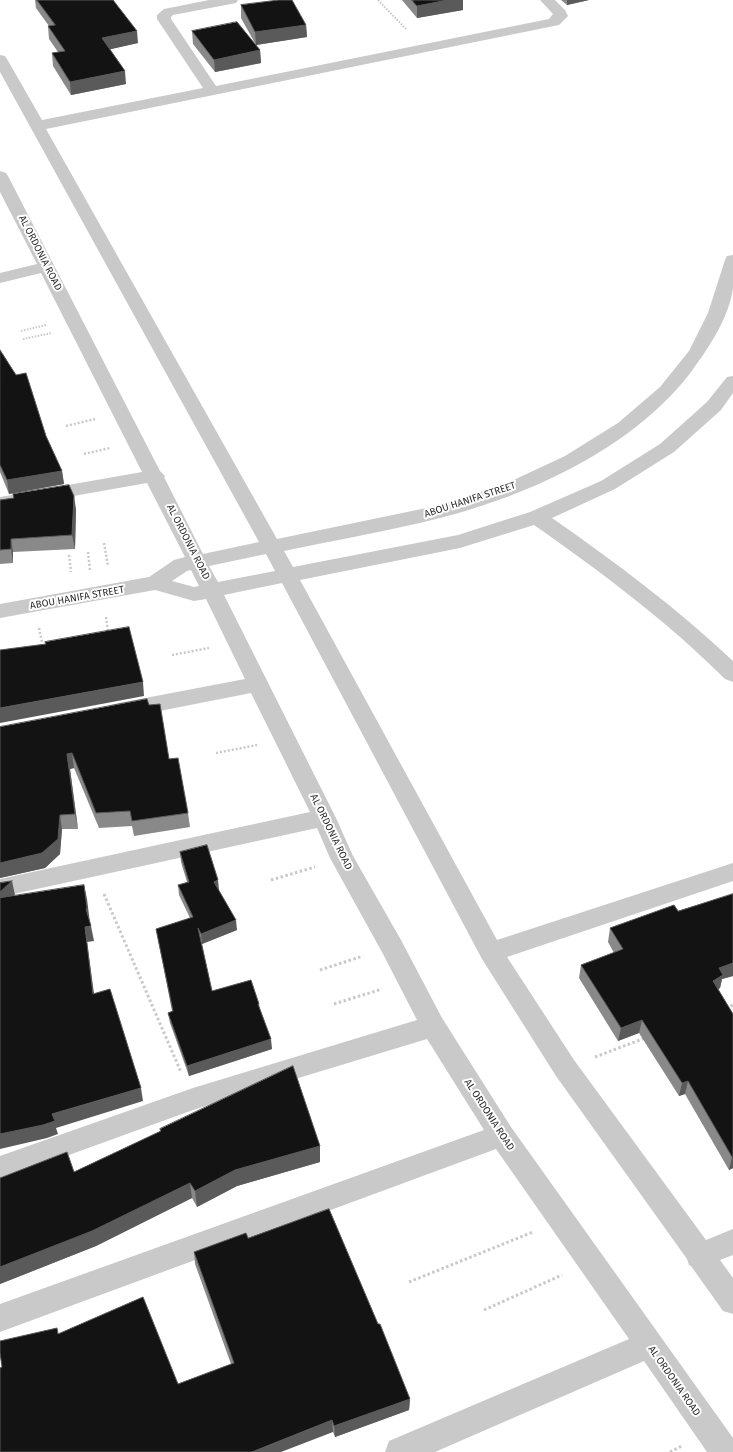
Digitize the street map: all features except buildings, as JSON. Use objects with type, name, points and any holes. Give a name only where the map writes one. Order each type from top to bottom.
[{"type":"street","points":[[212,91],[164,19],[164,15],[196,3],[231,0]]},
{"type":"street","points":[[37,126],[554,22],[561,16],[560,13],[547,0]]},
{"type":"street","points":[[0,59],[287,575],[491,952],[565,1068],[699,1256],[733,1301]]},
{"type":"street","name":"AL ORDONIA ROAD","points":[[0,176],[6,202],[47,267],[155,476],[324,818],[342,858],[392,947],[433,1026],[502,1135],[561,1221],[725,1452]]},
{"type":"street","name":"ABOU HANIFA STREET","points":[[0,611],[155,583],[181,565],[197,561],[439,512],[510,489],[572,460],[625,427],[666,391],[693,358],[717,313],[733,260]]},
{"type":"street","points":[[0,278],[47,267]]},
{"type":"street","name":"ABOU HANIFA STREET","points":[[155,583],[194,594],[212,591],[460,541],[537,517],[608,485],[667,448],[714,406],[733,381]]},
{"type":"street","points":[[0,503],[155,476]]},
{"type":"street","points":[[537,517],[599,561],[662,610],[733,674]]},
{"type":"street","points":[[102,714],[258,684]]},
{"type":"street","points":[[0,888],[324,818]]},
{"type":"street","points":[[491,952],[733,872]]},
{"type":"street","points":[[0,1168],[193,1099],[433,1026]]},
{"type":"street","points":[[0,1318],[502,1135]]},
{"type":"street","points":[[699,1256],[733,1242]]},
{"type":"street","points":[[400,1452],[649,1345]]},
{"type":"path","points":[[378,0],[424,48]]},
{"type":"path","points":[[172,655],[237,642]]},
{"type":"path","points":[[216,753],[285,739]]},
{"type":"path","points":[[271,880],[342,858]]},
{"type":"path","points":[[92,868],[193,1099]]},
{"type":"path","points":[[320,970],[392,947]]},
{"type":"path","points":[[334,1004],[409,980]]},
{"type":"path","points":[[718,1010],[733,1005]]},
{"type":"path","points":[[565,1068],[652,1035]]},
{"type":"path","points":[[409,1282],[561,1221]]},
{"type":"path","points":[[484,1310],[591,1263]]}]
